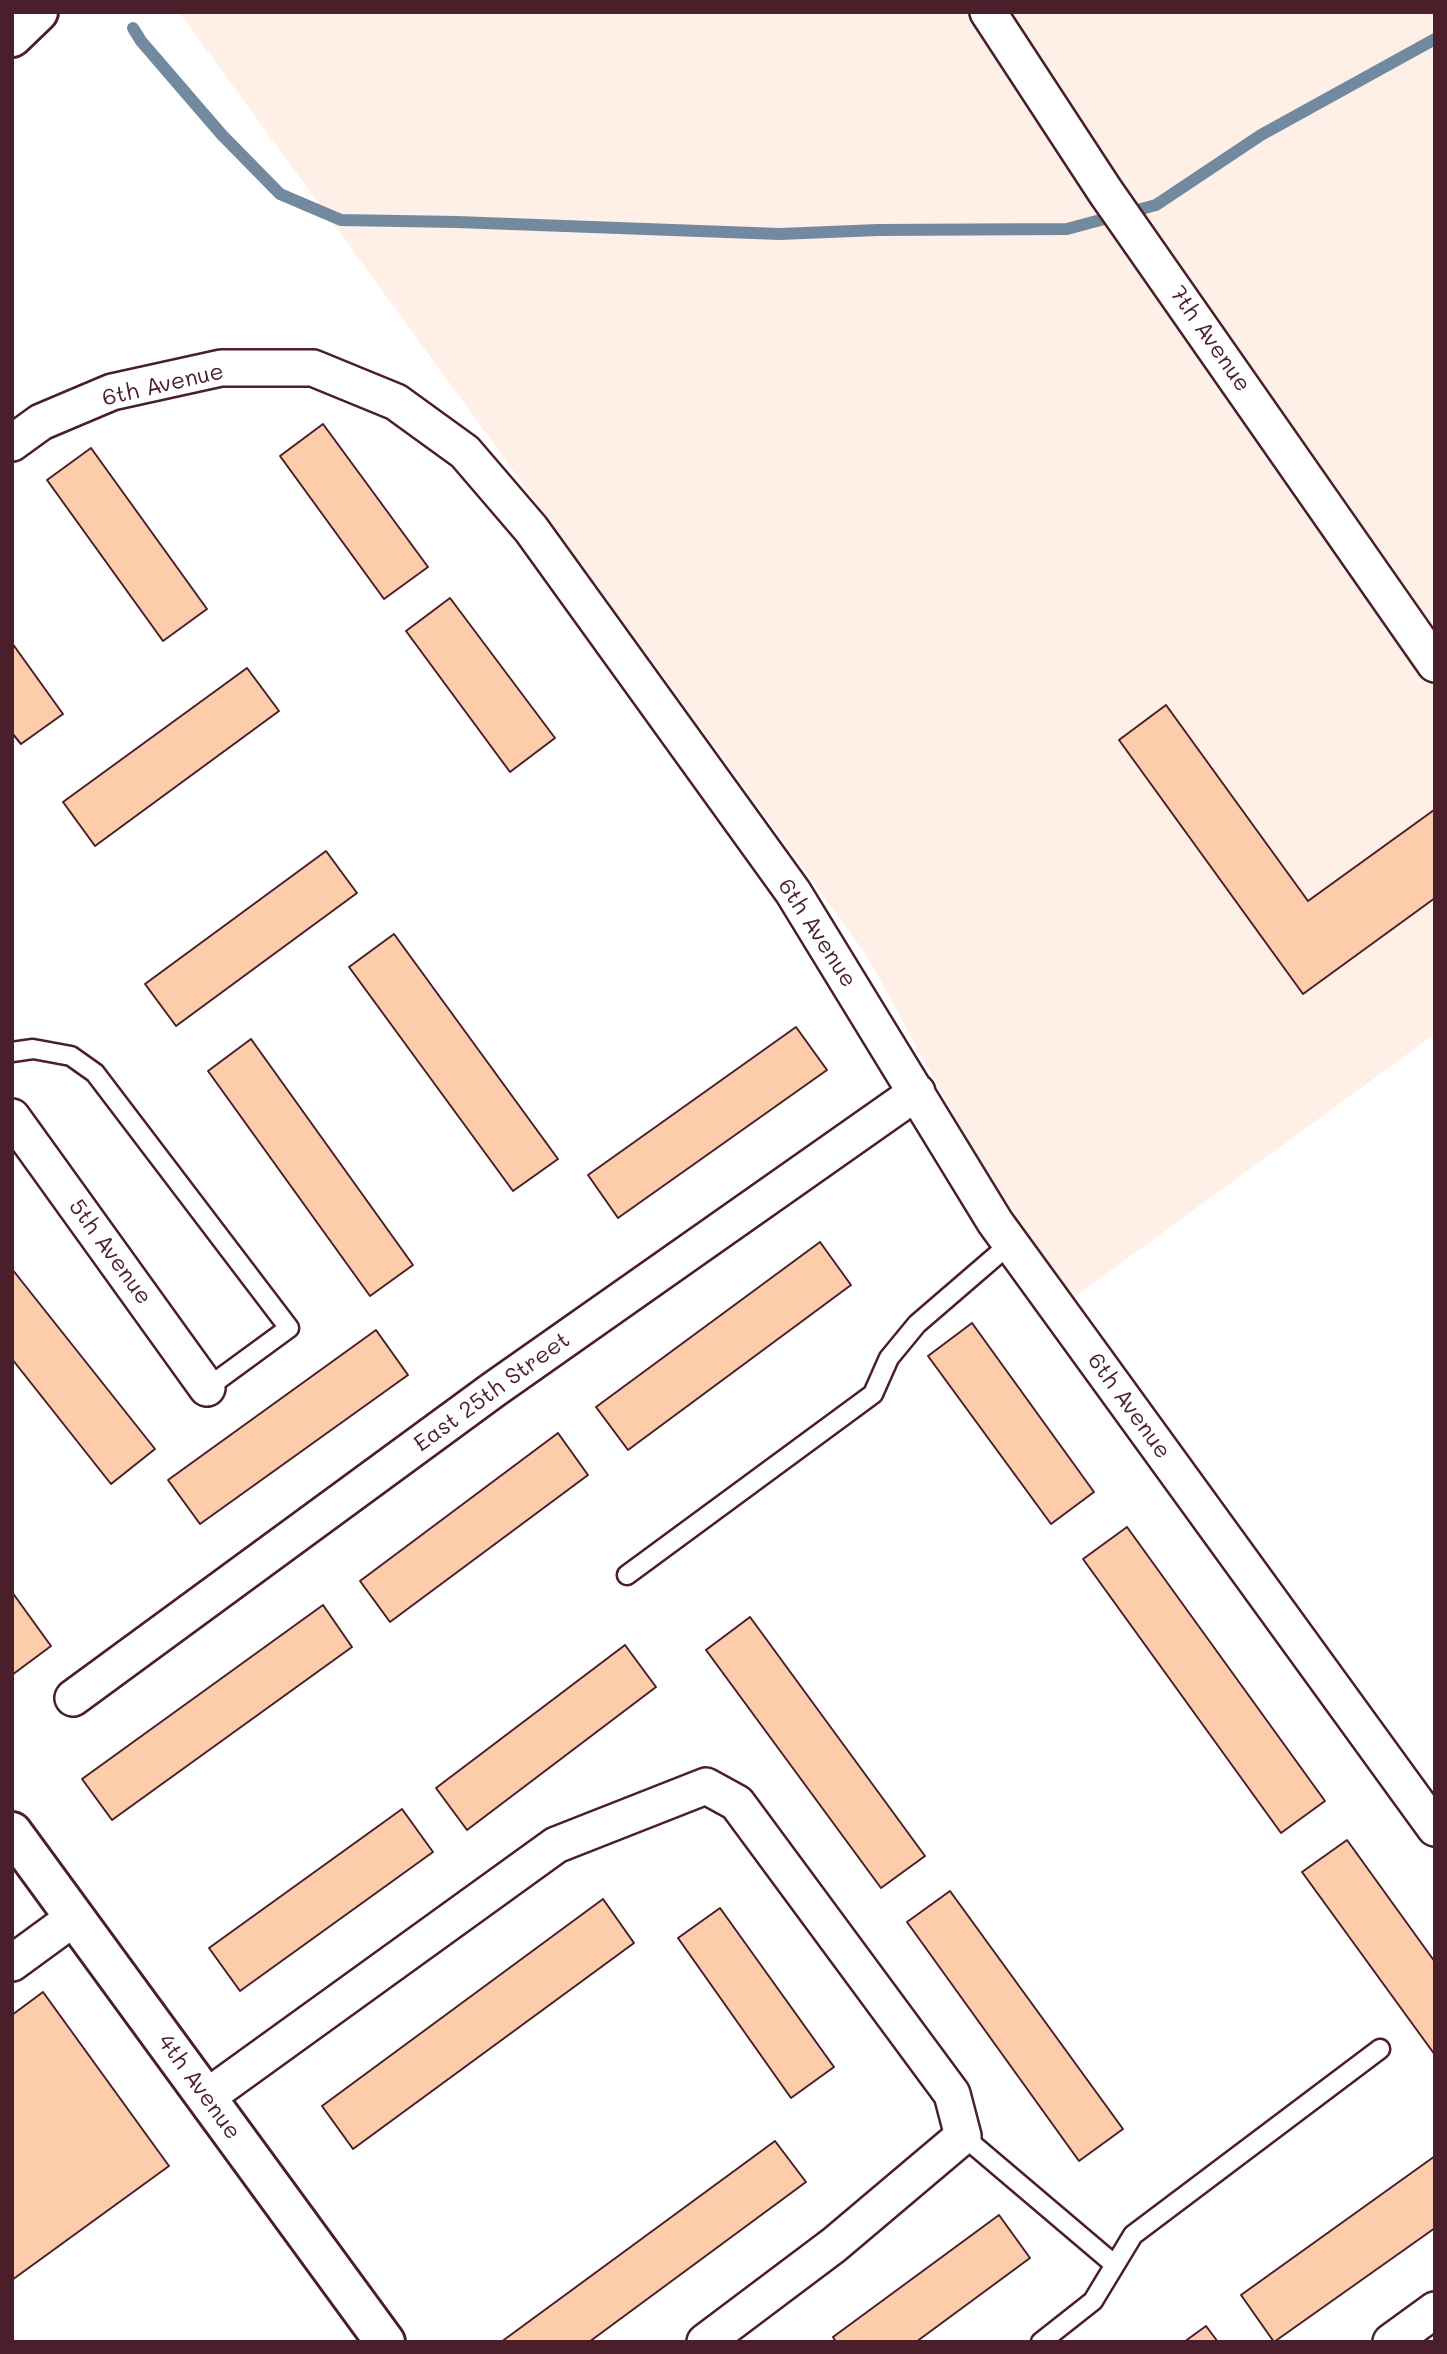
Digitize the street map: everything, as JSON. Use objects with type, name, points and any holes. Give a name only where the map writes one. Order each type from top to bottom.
[{"type":"main road","points":[[12,37],[38,12]]},
{"type":"main road","name":"4th Avenue","points":[[12,1832],[385,2342]]},
{"type":"street","name":"7th Avenue","points":[[988,12],[1105,191],[1435,664]]},
{"type":"street","name":"6th Avenue","points":[[12,443],[41,422],[112,393],[221,368],[313,368],[396,402],[465,452],[539,540],[793,892],[995,1222],[1435,1828]]},
{"type":"street","name":"East 25th Street","points":[[73,1698],[494,1390],[917,1092]]},
{"type":"street","name":"5th Avenue","points":[[12,1117],[207,1388]]},
{"type":"street","points":[[207,2097],[556,1845],[706,1786],[737,1803],[952,2094],[963,2136],[834,2245],[705,2342]]},
{"type":"street","points":[[12,1963],[75,1917]]},
{"type":"street","points":[[1391,2342],[1435,2310]]},
{"type":"lane","points":[[12,1052],[33,1049],[71,1056],[95,1073],[289,1328],[207,1388]]},
{"type":"lane","points":[[626,1575],[873,1394],[889,1358],[917,1324],[1011,1243]]},
{"type":"lane","points":[[1041,2342],[1093,2301],[1133,2235],[1380,2049]]},
{"type":"lane","points":[[963,2136],[1115,2265]]},
{"type":"shaded area","points":[[179,12],[1435,12],[1435,1034],[1069,1301],[963,1132],[867,956]]},
{"type":"building","points":[[323,424],[428,567],[384,599],[280,456]]},
{"type":"building","points":[[91,448],[207,609],[163,641],[47,480]]},
{"type":"building","points":[[450,598],[555,738],[510,772],[406,631]]},
{"type":"building","points":[[12,643],[63,714],[21,744],[12,733]]},
{"type":"building","points":[[247,668],[279,711],[95,846],[63,802]]},
{"type":"building","points":[[1166,705],[1308,901],[1434,810],[1435,898],[1303,994],[1119,740]]},
{"type":"building","points":[[326,851],[357,893],[176,1026],[145,984]]},
{"type":"building","points":[[394,934],[558,1159],[513,1191],[349,967]]},
{"type":"building","points":[[796,1027],[827,1070],[618,1218],[588,1175]]},
{"type":"building","points":[[251,1039],[413,1265],[370,1296],[208,1071]]},
{"type":"building","points":[[820,1242],[851,1285],[628,1450],[596,1407]]},
{"type":"building","points":[[12,1269],[155,1449],[111,1484],[12,1359]]},
{"type":"building","points":[[972,1323],[1094,1492],[1051,1524],[928,1356]]},
{"type":"building","points":[[376,1330],[408,1375],[200,1524],[168,1480]]},
{"type":"building","points":[[558,1433],[588,1475],[390,1622],[360,1581]]},
{"type":"building","points":[[1127,1527],[1325,1801],[1281,1833],[1083,1559]]},
{"type":"building","points":[[12,1592],[51,1646],[12,1675]]},
{"type":"building","points":[[323,1605],[352,1647],[112,1820],[82,1779]]},
{"type":"building","points":[[750,1617],[925,1856],[881,1888],[706,1650]]},
{"type":"building","points":[[625,1645],[656,1687],[467,1830],[436,1788]]},
{"type":"building","points":[[402,1809],[433,1852],[240,1991],[209,1948]]},
{"type":"building","points":[[1347,1840],[1435,1962],[1435,2055],[1302,1872]]},
{"type":"building","points":[[950,1891],[1123,2129],[1079,2161],[907,1922]]},
{"type":"building","points":[[603,1899],[634,1943],[353,2149],[322,2106]]},
{"type":"building","points":[[720,1908],[834,2067],[791,2098],[678,1938]]},
{"type":"building","points":[[43,1992],[169,2166],[12,2280],[12,2015]]},
{"type":"building","points":[[775,2141],[806,2182],[589,2342],[501,2342]]},
{"type":"building","points":[[1435,2156],[1435,2228],[1274,2342],[1241,2295]]},
{"type":"building","points":[[999,2215],[1030,2258],[916,2342],[836,2342],[833,2337]]},
{"type":"building","points":[[1206,2326],[1218,2342],[1184,2342]]},
{"type":"waterway","points":[[133,28],[141,41],[222,135],[280,194],[341,220],[780,234],[878,230],[1067,229],[1156,205],[1261,135],[1435,39]]}]
